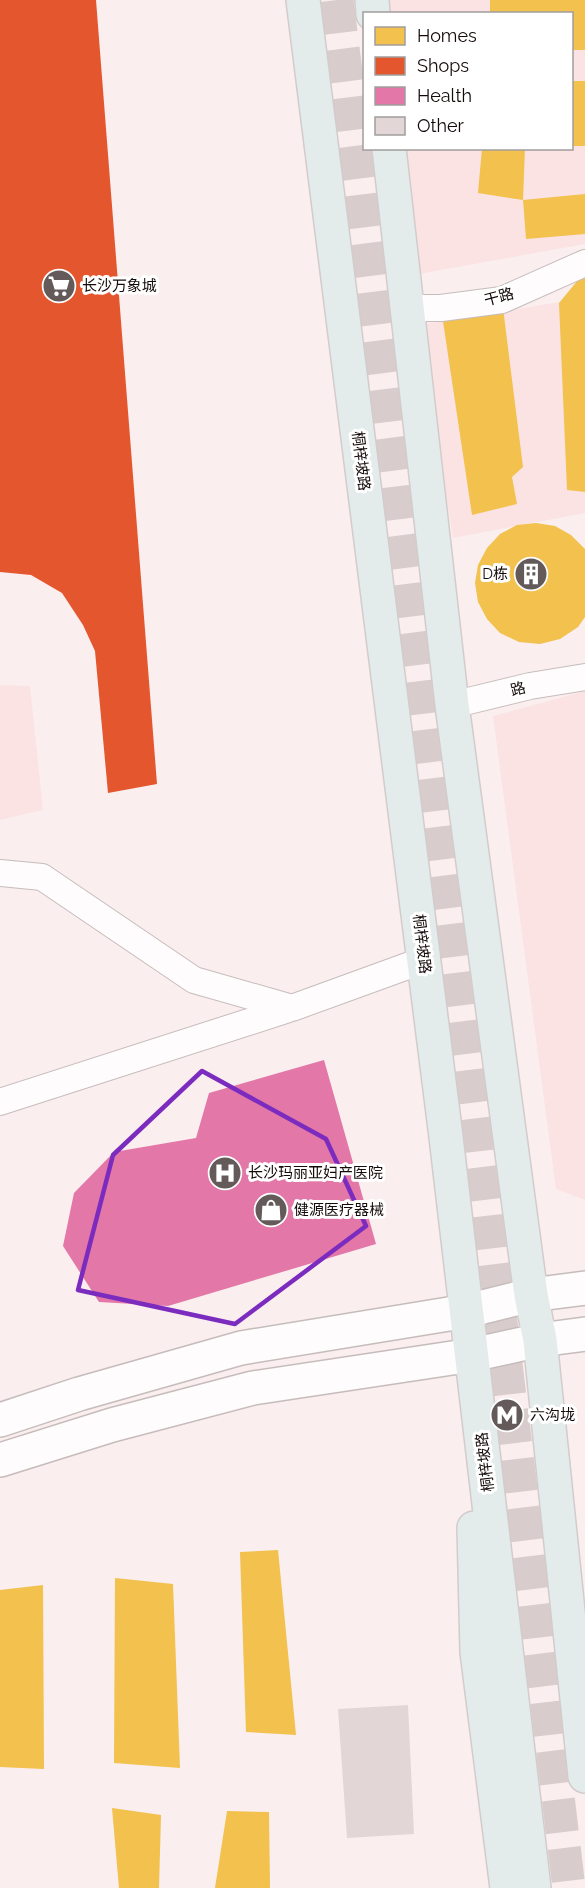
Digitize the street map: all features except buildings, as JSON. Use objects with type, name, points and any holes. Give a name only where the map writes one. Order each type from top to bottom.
[{"type":"main road","name":"桐梓坡路","points":[[303,0],[467,1311],[534,1888]]},
{"type":"main road","points":[[389,150],[452,705],[531,1295],[540,1340],[585,1776]]},
{"type":"main road","points":[[0,1420],[79,1394],[241,1348],[467,1311],[531,1295],[585,1288]]},
{"type":"main road","points":[[0,1460],[112,1425],[253,1388],[472,1355],[540,1340],[585,1334]]},
{"type":"main road","points":[[472,1355],[477,1652],[507,1888]]},
{"type":"street","name":"干路","points":[[408,308],[441,308],[502,300],[585,263]]},
{"type":"street","name":"路","points":[[452,705],[530,686],[585,677]]},
{"type":"street","points":[[0,873],[42,877],[194,980],[292,1008]]},
{"type":"street","points":[[0,1102],[292,1008],[424,960]]},
{"type":"highlighted area","points":[[202,1071],[326,1139],[366,1226],[235,1324],[78,1290],[113,1155]]},
{"type":"shaded area","points":[[387,0],[585,0],[585,244],[419,274],[405,150],[573,150],[573,12],[389,12]]},
{"type":"shaded area","points":[[585,298],[585,513],[453,538],[419,325]]},
{"type":"shaded area","points":[[0,685],[30,686],[43,810],[0,820]]},
{"type":"shaded area","points":[[585,691],[585,1200],[556,1189],[493,716]]},
{"type":"tunnel","points":[[337,0],[468,1048],[569,1888]]},
{"type":"place","name":"长沙万象城","points":[[59,286]]},
{"type":"place","name":"D栋","points":[[531,574]]},
{"type":"place","name":"长沙玛丽亚妇产医院","points":[[225,1173]]},
{"type":"place","name":"健源医疗器械","points":[[271,1210]]},
{"type":"place","name":"六沟垅","points":[[507,1415]]}]
